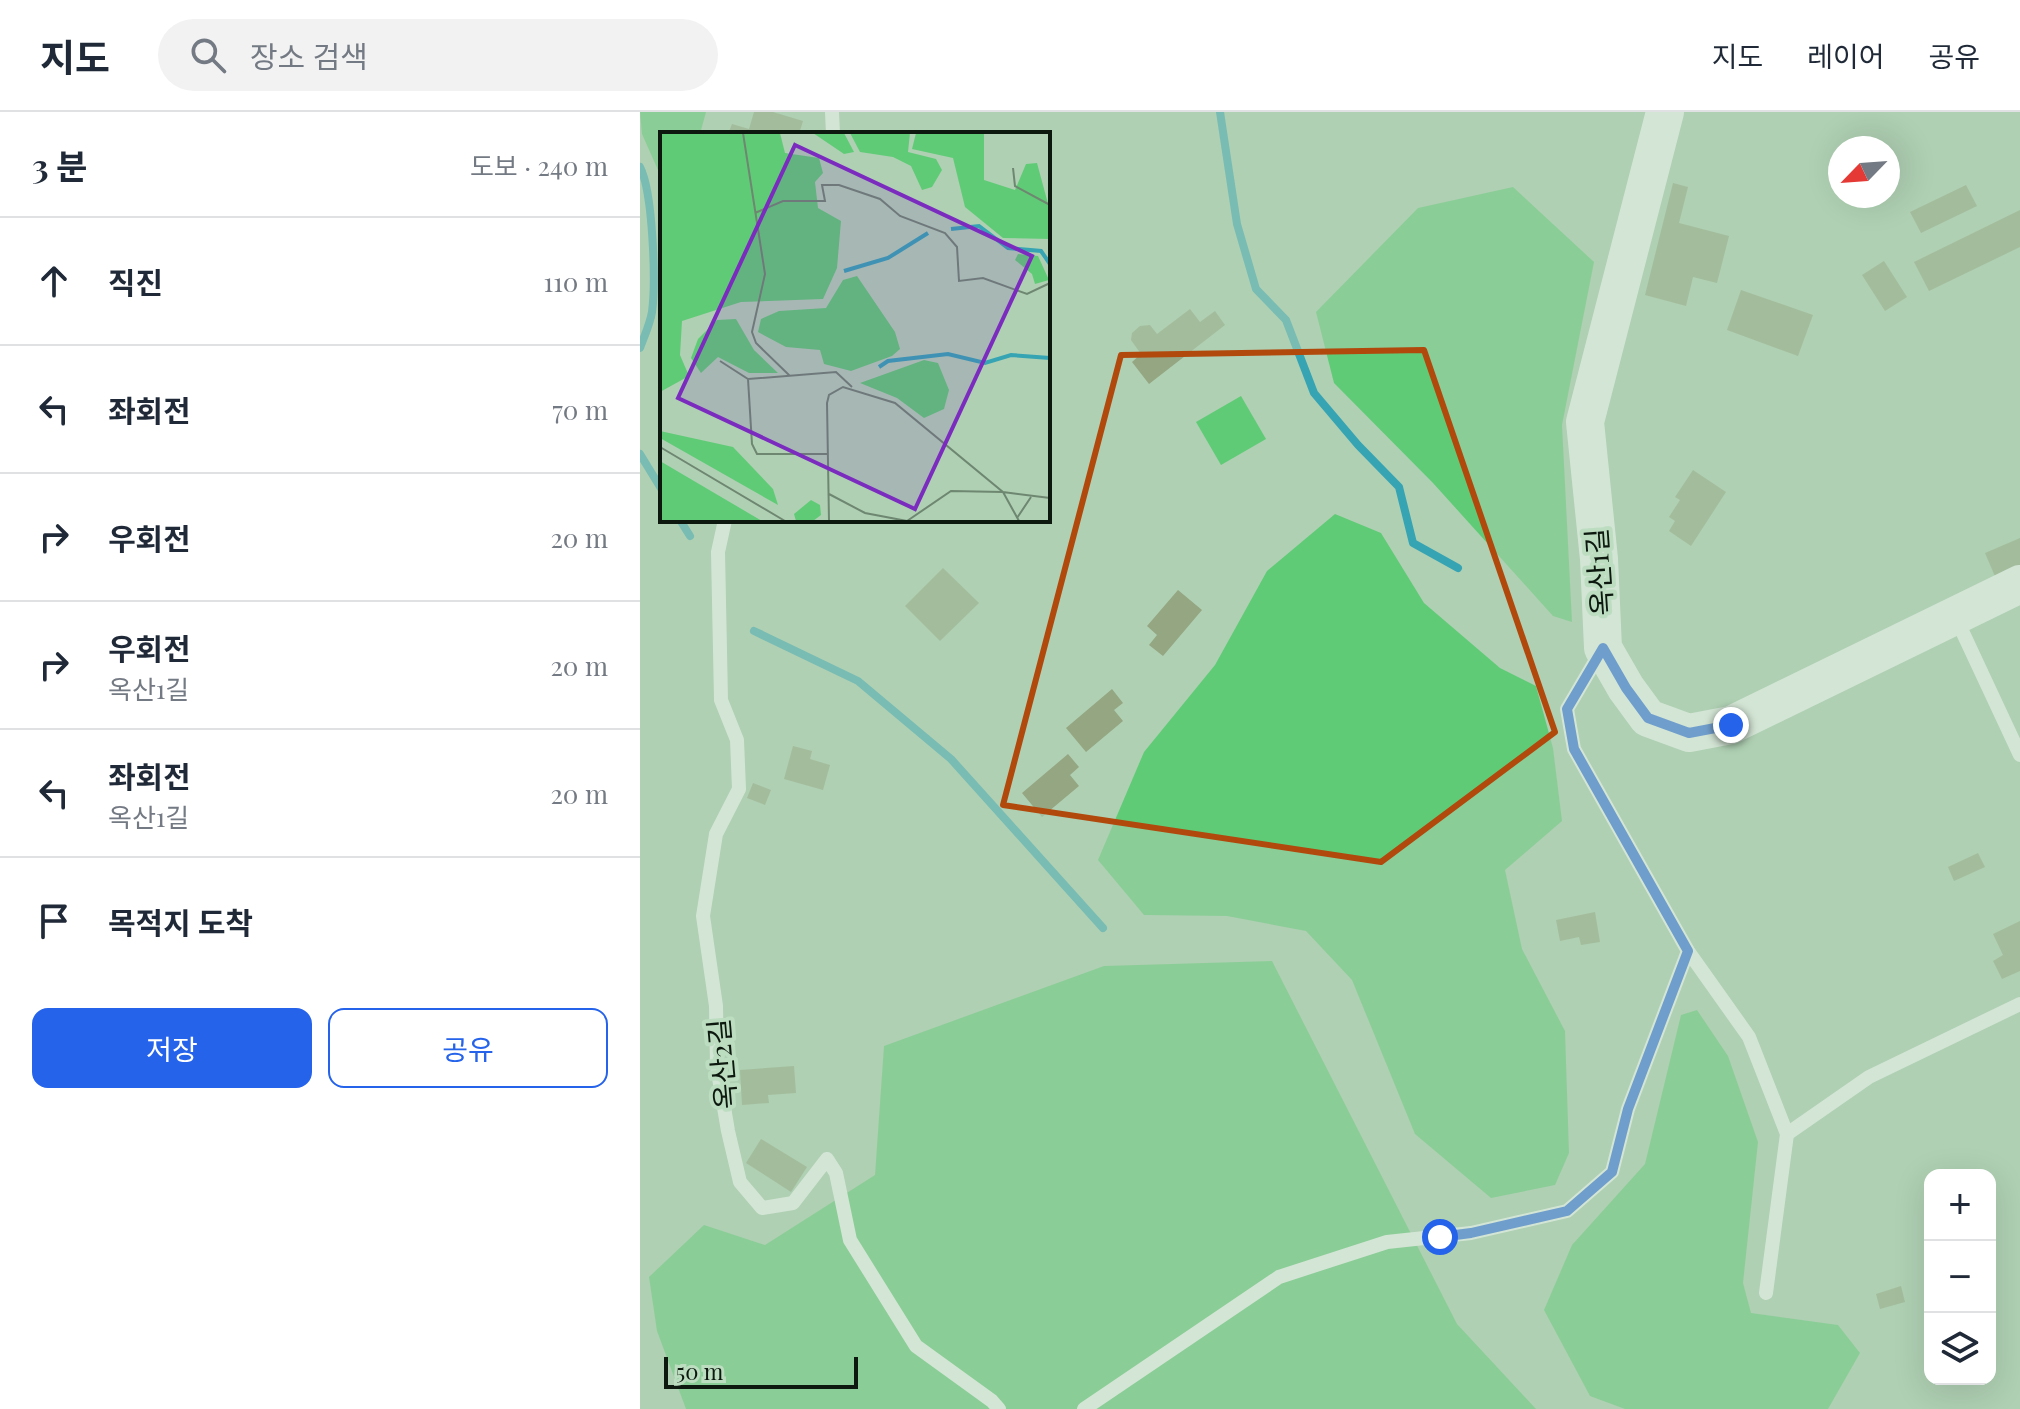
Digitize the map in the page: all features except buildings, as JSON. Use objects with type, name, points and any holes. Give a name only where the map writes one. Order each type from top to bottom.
[{"type":"street","name":"옥산1길","points":[[1665,112],[1585,422],[1599,559],[1603,648],[1648,718],[1689,733],[1731,725],[2020,584]]},
{"type":"lane","points":[[832,112],[833,132]]},
{"type":"lane","name":"옥산2길","points":[[725,522],[718,552],[721,700],[737,740],[739,789],[716,834],[703,916],[716,1006],[717,1066],[740,1182],[762,1208],[793,1203],[827,1159],[836,1173],[850,1240],[916,1346],[999,1409]]},
{"type":"lane","points":[[1955,615],[2020,755]]},
{"type":"lane","points":[[1603,648],[1567,709],[1574,749],[1688,951],[1749,1037],[1787,1134],[1766,1293]]},
{"type":"lane","points":[[1084,1409],[1279,1277],[1387,1242],[1471,1233],[1567,1211],[1612,1172],[1628,1109],[1688,951]]},
{"type":"lane","points":[[1787,1134],[1869,1077],[2020,1004]]},
{"type":"highlighted area","points":[[1424,350],[1555,732],[1381,862],[1003,805],[1121,355]]},
{"type":"green space","points":[[640,112],[706,112],[701,132],[660,132],[660,174],[642,134]]},
{"type":"green space","points":[[1513,187],[1594,262],[1562,425],[1572,622],[1553,616],[1433,483],[1334,383],[1316,312],[1418,208]]},
{"type":"green space","points":[[1241,396],[1266,439],[1221,465],[1196,422]]},
{"type":"green space","points":[[1335,514],[1381,533],[1424,603],[1500,668],[1536,686],[1553,748],[1562,821],[1505,870],[1522,949],[1565,1031],[1569,1153],[1555,1185],[1491,1198],[1415,1134],[1352,980],[1306,931],[1227,916],[1144,915],[1098,860],[1144,752],[1215,665],[1267,571]]},
{"type":"green space","points":[[1272,961],[1457,1324],[1536,1409],[686,1409],[657,1331],[649,1277],[704,1225],[765,1245],[875,1175],[884,1046],[1104,966]]},
{"type":"green space","points":[[1697,1010],[1728,1056],[1758,1142],[1743,1283],[1751,1313],[1838,1325],[1860,1353],[1828,1409],[1625,1409],[1590,1396],[1544,1310],[1572,1245],[1645,1164],[1681,1015]]},
{"type":"waterway","points":[[1220,112],[1237,224],[1256,289],[1286,320],[1314,393],[1399,487],[1413,543],[1458,568]]},
{"type":"waterway","points":[[640,167],[651,216],[654,280],[652,312],[640,348]]},
{"type":"waterway","points":[[640,454],[660,487]]},
{"type":"waterway","points":[[681,522],[690,536]]},
{"type":"waterway","points":[[754,631],[858,681],[951,759],[1103,928]]},
{"type":"route","points":[[1440,1237],[1567,1211],[1612,1172],[1628,1109],[1688,951],[1574,749],[1567,709],[1603,648],[1648,718],[1689,733],[1731,725]]}]
